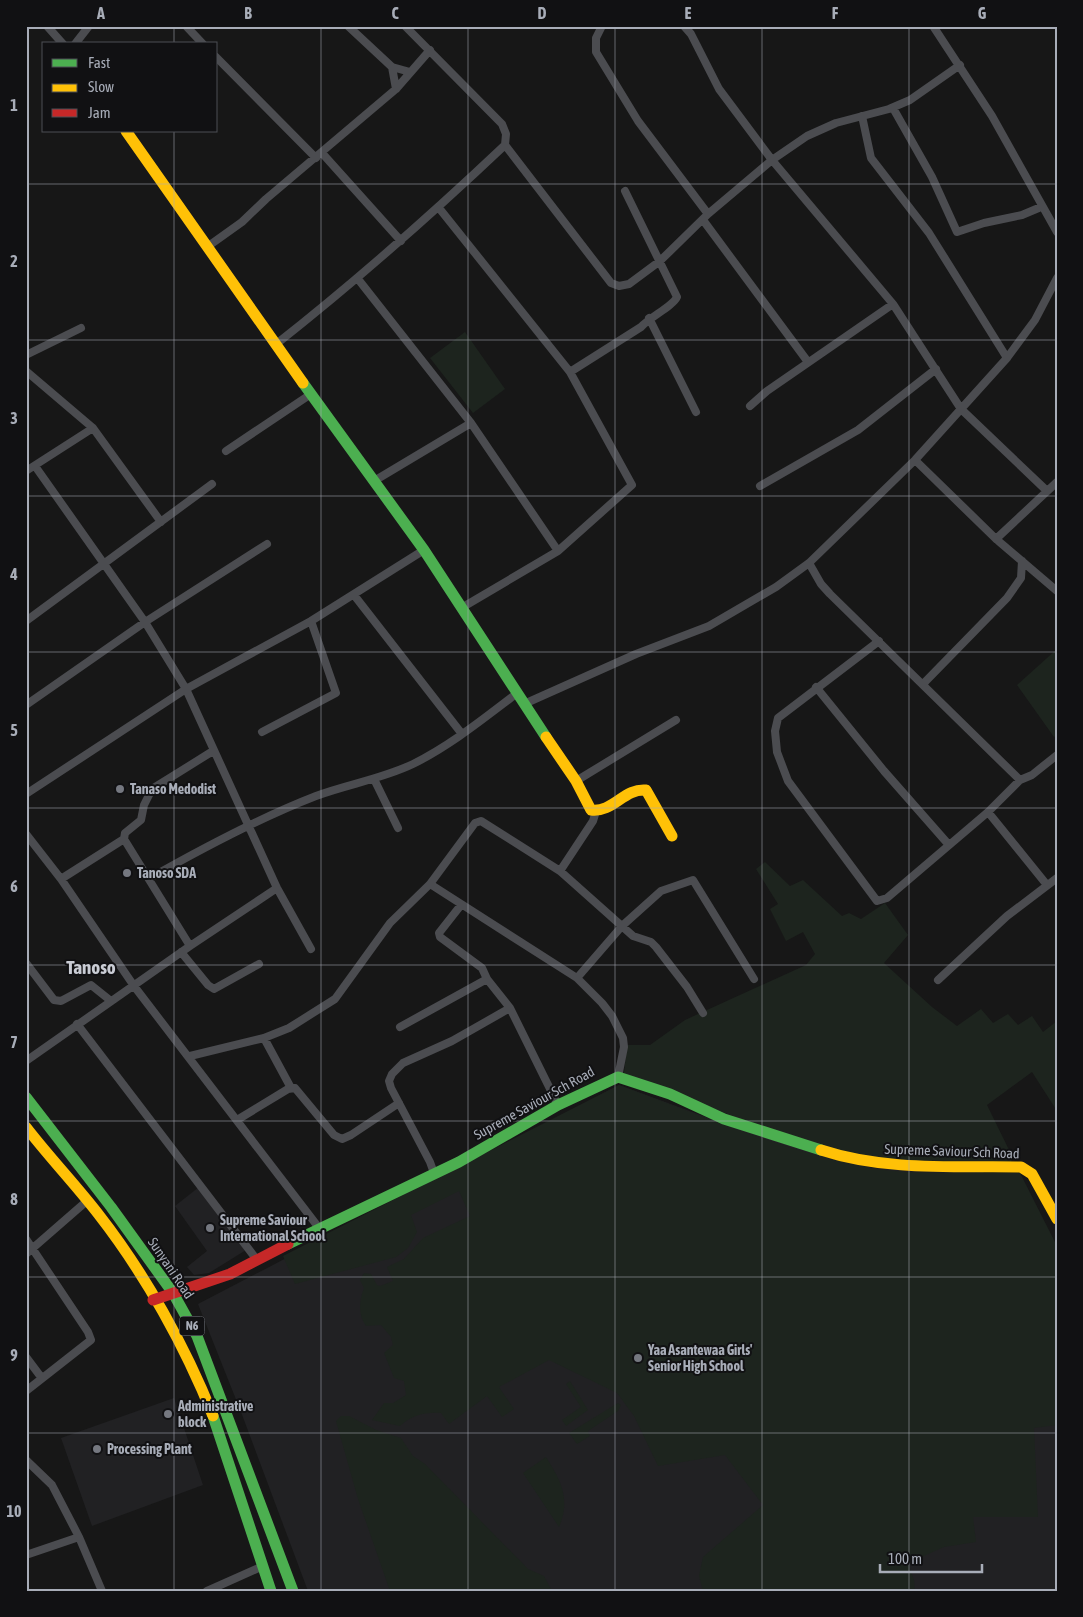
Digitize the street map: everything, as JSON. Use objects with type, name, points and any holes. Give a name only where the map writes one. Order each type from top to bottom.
[{"type":"street","points":[[47,26],[61,42]]},
{"type":"street","points":[[77,42],[89,26]]},
{"type":"street","points":[[186,26],[201,42]]},
{"type":"street","points":[[348,26],[392,67],[410,72]]},
{"type":"street","points":[[275,345],[358,279],[439,208],[505,145],[506,134],[502,124],[405,26]]},
{"type":"street","points":[[602,26],[596,38],[596,52],[638,120],[808,362]]},
{"type":"street","points":[[684,26],[691,34],[719,89],[772,160],[892,304],[961,409],[1046,490]]},
{"type":"street","points":[[934,26],[992,116],[1041,207],[1057,232]]},
{"type":"street","points":[[207,247],[242,222],[266,199],[396,89],[430,50]]},
{"type":"street","points":[[218,59],[319,155],[401,241]]},
{"type":"street","points":[[505,145],[611,283],[619,286],[629,284],[660,261],[705,217],[772,160],[822,128],[893,108],[910,100],[960,66]]},
{"type":"street","points":[[392,67],[396,89]]},
{"type":"street","points":[[893,108],[932,177],[957,232],[984,223],[1022,215],[1041,207]]},
{"type":"street","points":[[862,116],[871,158],[929,233],[1007,358]]},
{"type":"street","points":[[127,132],[275,345],[424,550],[463,607],[516,694],[576,781],[595,816]]},
{"type":"street","points":[[570,372],[641,327],[650,318],[673,303],[678,297],[625,191]]},
{"type":"street","points":[[439,208],[570,372],[632,485],[558,551],[463,607]]},
{"type":"street","points":[[524,704],[636,654],[709,626],[776,587],[809,562],[915,460],[1007,358],[1035,320],[1057,278]]},
{"type":"street","points":[[358,279],[470,423],[558,551]]},
{"type":"street","points":[[750,406],[766,391],[892,304]]},
{"type":"street","points":[[650,318],[696,412]]},
{"type":"street","points":[[26,356],[82,328]]},
{"type":"street","points":[[760,486],[858,430],[936,369]]},
{"type":"street","points":[[26,371],[94,428],[161,522]]},
{"type":"street","points":[[226,452],[311,394]]},
{"type":"street","points":[[374,481],[470,423]]},
{"type":"street","points":[[26,471],[94,428]]},
{"type":"street","points":[[915,460],[996,539],[1057,591]]},
{"type":"street","points":[[35,466],[145,622],[186,689],[277,888],[311,950]]},
{"type":"street","points":[[996,539],[1046,490],[1057,482]]},
{"type":"street","points":[[26,621],[212,484]]},
{"type":"street","points":[[26,705],[145,622],[267,544]]},
{"type":"street","points":[[26,794],[186,689],[310,621],[424,550]]},
{"type":"street","points":[[923,684],[1007,598],[1019,583],[1022,574],[1022,561]]},
{"type":"street","points":[[809,562],[821,584],[1020,780]]},
{"type":"street","points":[[354,595],[462,734]]},
{"type":"street","points":[[262,732],[336,693],[310,621]]},
{"type":"street","points":[[879,641],[816,687],[778,718],[775,731],[777,752],[788,781],[876,901],[888,898],[988,812],[1020,780],[1032,775],[1057,755]]},
{"type":"street","points":[[816,687],[949,845]]},
{"type":"street","points":[[150,878],[202,848],[317,796],[374,779],[412,764],[462,734],[516,694]]},
{"type":"street","points":[[576,781],[676,720]]},
{"type":"street","points":[[190,946],[150,878],[124,840],[125,832],[141,820],[144,805],[152,789],[213,751]]},
{"type":"street","points":[[374,779],[398,828]]},
{"type":"street","points":[[560,871],[595,816],[635,790],[646,790],[672,836]]},
{"type":"street","points":[[988,812],[1047,885]]},
{"type":"street","points":[[190,1056],[264,1038],[289,1028],[335,999],[390,922],[430,884],[475,823],[481,821],[560,871],[633,936],[656,947],[687,987],[702,1013]]},
{"type":"street","points":[[26,834],[61,879],[134,986],[190,1056],[319,1228]]},
{"type":"street","points":[[61,879],[124,840]]},
{"type":"street","points":[[938,980],[1007,916],[1057,878]]},
{"type":"street","points":[[577,978],[622,926],[660,891],[693,880],[754,979]]},
{"type":"street","points":[[430,884],[577,978],[612,1016],[623,1038],[624,1047],[618,1077]]},
{"type":"street","points":[[26,1061],[181,952],[277,888]]},
{"type":"street","points":[[461,905],[442,928],[440,937],[482,968],[487,979],[510,1008],[558,1105]]},
{"type":"street","points":[[181,952],[208,985],[214,989],[259,964]]},
{"type":"street","points":[[26,963],[54,1000],[61,1002],[91,985],[111,1001]]},
{"type":"street","points":[[400,1027],[487,979]]},
{"type":"street","points":[[434,1173],[389,1081],[396,1068],[403,1063],[452,1041],[510,1008]]},
{"type":"street","points":[[77,1024],[257,1260]]},
{"type":"street","points":[[264,1038],[292,1088]]},
{"type":"street","name":"Supreme Saviour Sch Road","points":[[153,1300],[230,1274],[319,1228],[459,1162],[558,1105],[618,1077],[670,1094],[724,1119],[846,1158],[899,1165],[1021,1167],[1032,1174],[1052,1200],[1057,1219]]},
{"type":"street","points":[[237,1120],[292,1088],[298,1089],[334,1135],[342,1139],[399,1103]]},
{"type":"street","name":"Sunyani Road","points":[[26,1097],[111,1207],[173,1293],[197,1336],[294,1591]]},
{"type":"street","name":"N6","points":[[27,1130],[88,1200],[153,1300],[185,1357],[222,1438],[271,1591]]},
{"type":"street","points":[[26,1254],[88,1200]]},
{"type":"street","points":[[26,1240],[91,1337],[86,1346],[41,1377],[26,1391]]},
{"type":"street","points":[[26,1357],[41,1377]]},
{"type":"street","points":[[26,1460],[52,1485],[79,1537],[102,1591]]},
{"type":"street","points":[[26,1555],[79,1537]]},
{"type":"street","points":[[207,1591],[263,1566]]},
{"type":"shaded area","points":[[465,332],[505,389],[473,413],[430,358]]},
{"type":"shaded area","points":[[1057,649],[1057,735],[1054,737],[1017,685]]},
{"type":"shaded area","points":[[765,862],[790,886],[803,880],[842,916],[849,913],[861,919],[885,903],[908,935],[884,963],[932,1007],[957,1026],[981,1009],[993,1023],[1008,1014],[1018,1025],[1032,1016],[1043,1032],[1057,1021],[1057,1111],[1032,1072],[987,1105],[1013,1158],[1011,1162],[947,1164],[848,1155],[740,1119],[624,1073],[627,1045],[650,1045],[685,1020],[806,965],[815,954],[803,932],[786,941],[770,909],[778,904],[756,869]]},
{"type":"shaded area","name":"Yaa Asantewaa Girls' Senior High School","points":[[619,1085],[733,1127],[822,1156],[873,1168],[983,1172],[1057,1246],[1057,1591],[308,1591],[198,1304]]},
{"type":"shaded area","name":"Yaa Asantewaa Girls' Senior High School","points":[[619,1085],[775,1143],[839,1161],[871,1168],[907,1172],[1020,1173],[1057,1246],[1057,1425],[1034,1428],[1038,1517],[973,1517],[976,1542],[944,1547],[908,1563],[914,1580],[915,1591],[703,1591],[699,1576],[703,1557],[763,1505],[725,1455],[658,1466],[634,1416],[617,1393],[549,1360],[499,1387],[514,1409],[502,1417],[487,1396],[449,1424],[441,1413],[419,1415],[409,1419],[400,1426],[372,1420],[384,1403],[393,1403],[406,1395],[404,1381],[394,1378],[384,1353],[393,1345],[391,1337],[381,1325],[366,1326],[363,1322],[360,1303],[364,1288],[360,1280],[364,1273],[371,1274],[377,1285],[380,1286],[393,1281],[387,1267],[404,1259],[423,1238],[470,1216],[459,1191],[411,1215],[417,1232],[408,1248],[396,1257],[295,1284],[283,1256]]},
{"type":"shaded area","name":"Supreme Saviour International School","points":[[199,1187],[246,1250],[209,1273],[194,1275],[187,1267],[207,1251],[175,1206]]},
{"type":"shaded area","points":[[570,1381],[588,1410],[566,1426],[562,1420],[581,1407],[566,1384]]},
{"type":"shaded area","points":[[174,1398],[203,1485],[92,1526],[61,1438]]},
{"type":"shaded area","points":[[618,1403],[621,1405],[618,1411],[588,1431],[590,1436],[577,1444],[569,1433]]},
{"type":"shaded area","points":[[341,1416],[349,1416],[376,1430],[401,1438],[413,1456],[425,1464],[528,1569],[544,1576],[552,1591],[390,1591],[358,1499],[336,1421]]},
{"type":"shaded area","points":[[546,1457],[563,1490],[564,1508],[559,1527],[523,1473]]},
{"type":"traffic: fast","points":[[303,383],[424,550],[546,737]]},
{"type":"traffic: fast","points":[[288,1244],[459,1162],[558,1105],[618,1077],[670,1094],[724,1119],[821,1150]]},
{"type":"traffic: fast","points":[[26,1097],[111,1207],[173,1293],[197,1336],[293,1591]]},
{"type":"traffic: fast","points":[[213,1416],[271,1591]]},
{"type":"traffic: slow","points":[[127,132],[303,383]]},
{"type":"traffic: slow","points":[[546,737],[576,781],[591,810],[606,808],[631,793],[638,790],[646,790],[672,836]]},
{"type":"traffic: slow","points":[[26,1127],[90,1204],[132,1261],[177,1337],[213,1416]]},
{"type":"traffic: slow","points":[[821,1150],[845,1157],[895,1164],[945,1167],[1021,1167],[1032,1174],[1057,1219]]},
{"type":"traffic: jam","points":[[153,1300],[230,1274],[288,1244]]},
{"type":"place","name":"Tanaso Medodist","points":[[120,789]]},
{"type":"place","name":"Tanoso SDA","points":[[127,873]]},
{"type":"place","name":"Supreme Saviour International School","points":[[210,1228]]},
{"type":"place","name":"Yaa Asantewaa Girls' Senior High School","points":[[638,1358]]},
{"type":"place","name":"Administrative block","points":[[168,1414]]},
{"type":"place","name":"Processing Plant","points":[[97,1449]]},
{"type":"district","name":"Tanoso","points":[[91,967]]}]
